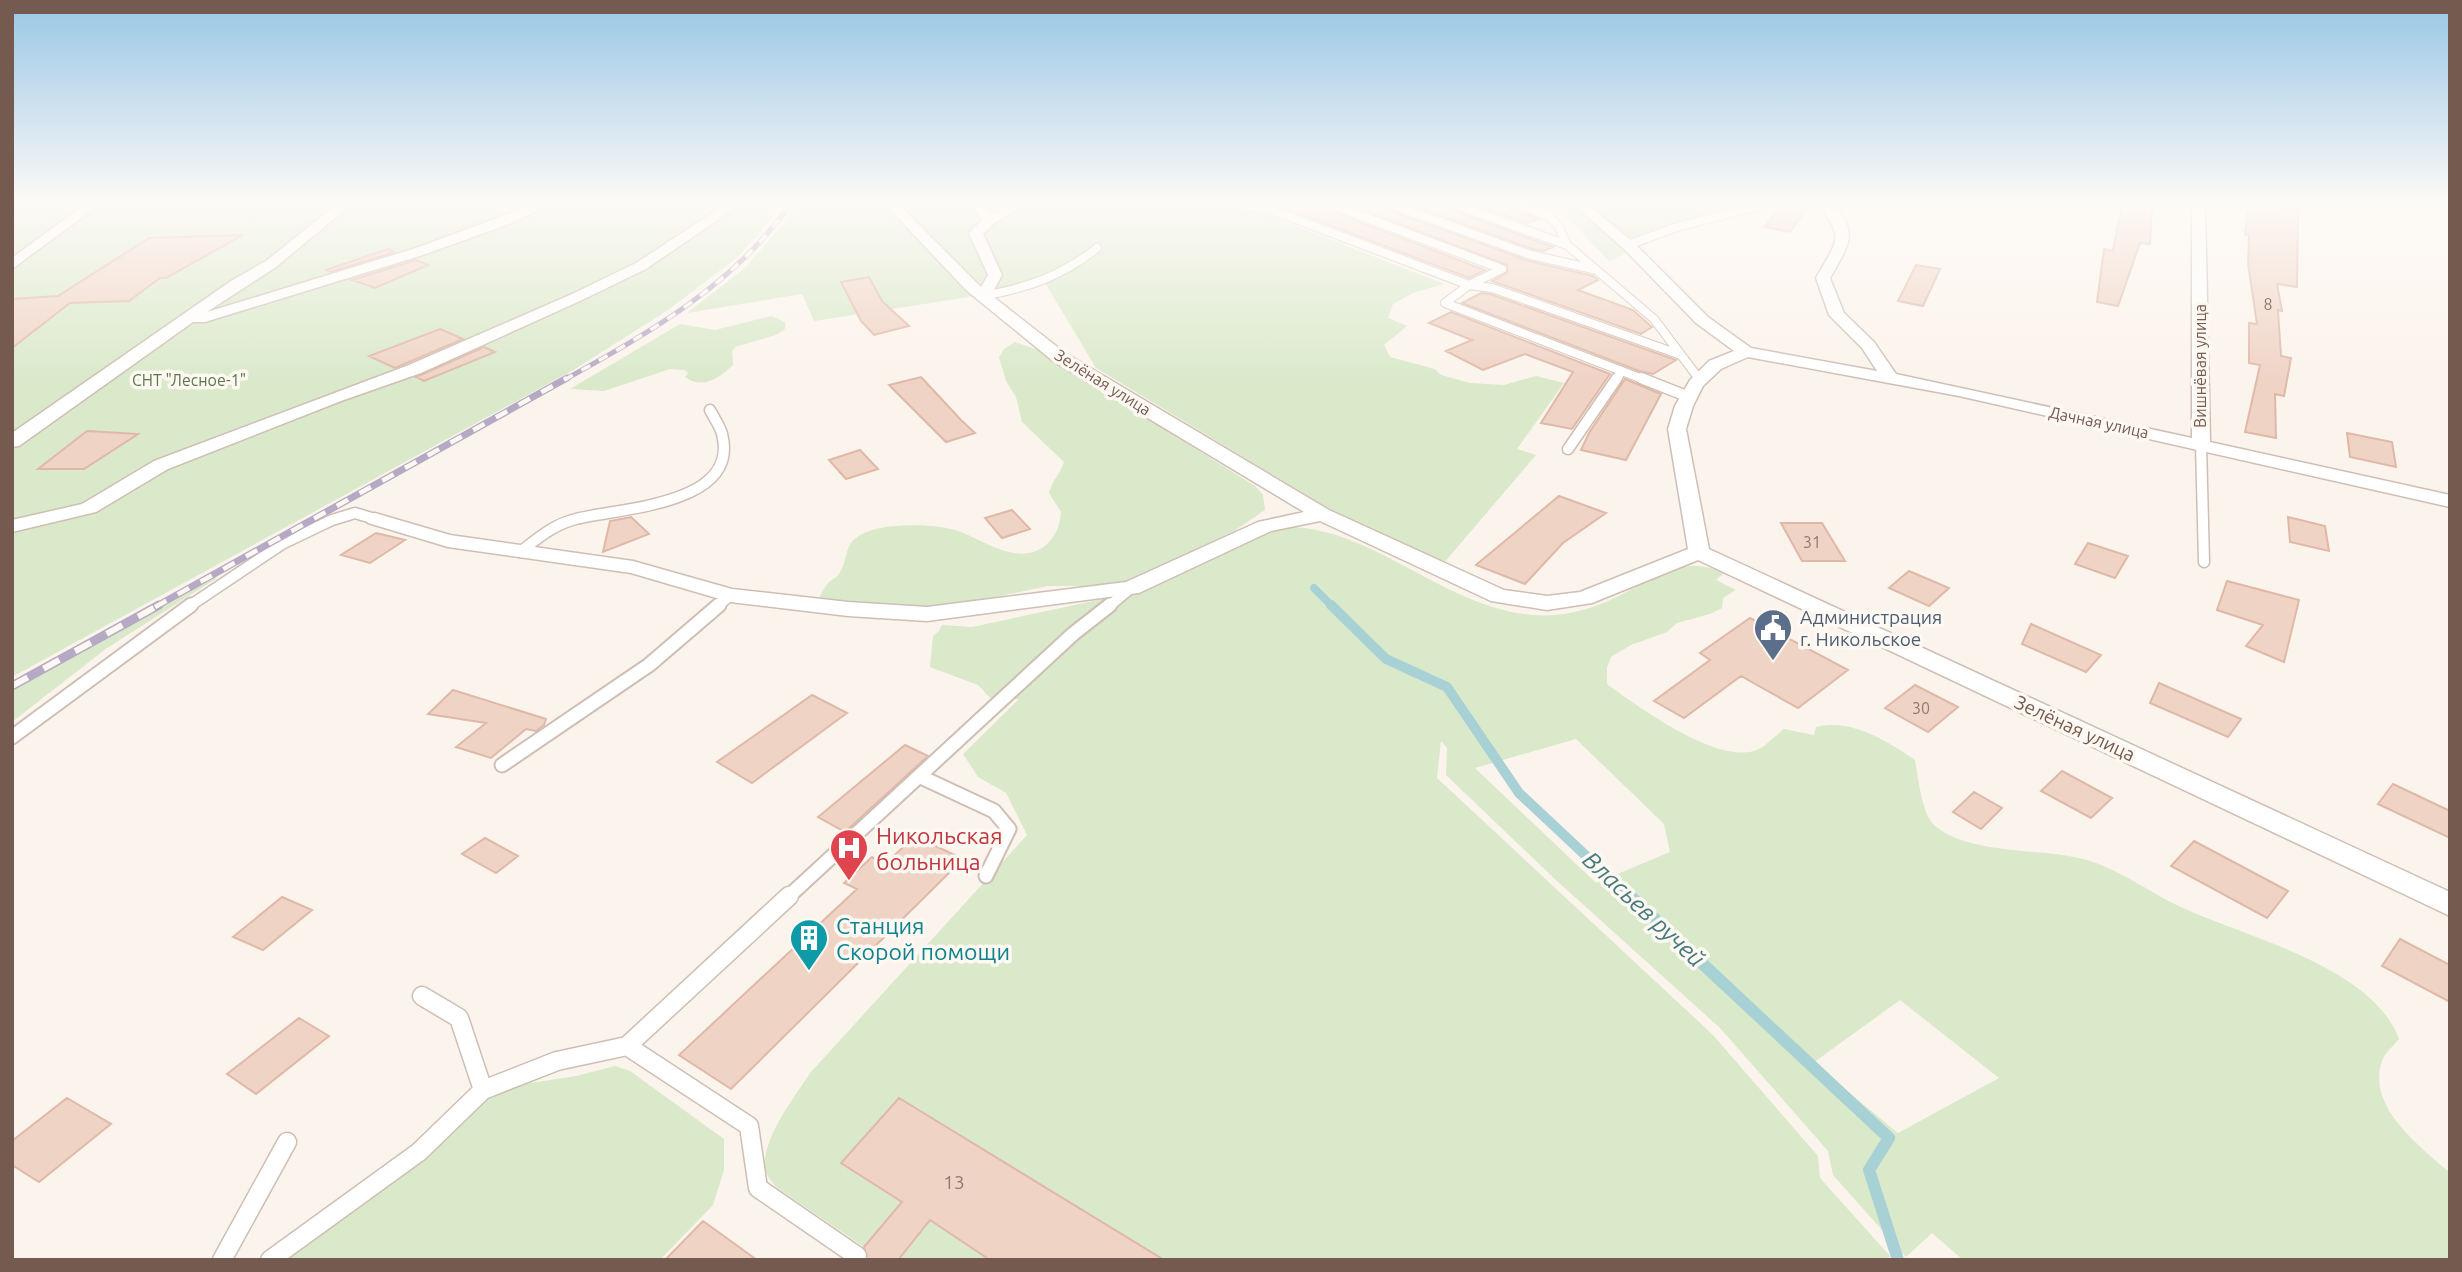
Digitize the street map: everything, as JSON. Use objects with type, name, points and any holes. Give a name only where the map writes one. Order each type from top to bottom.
[{"type":"street","points":[[12,442],[236,284],[272,263]]},
{"type":"street","points":[[180,325],[381,263]]},
{"type":"street","points":[[12,526],[89,508],[161,465],[415,369],[575,298],[645,263]]},
{"type":"street","name":"Зелёная улица","points":[[948,263],[971,288],[1059,357],[1322,514],[1499,596],[1547,603],[1584,597],[1699,552],[2450,905]]},
{"type":"street","points":[[983,296],[995,275],[990,263]]},
{"type":"street","points":[[1646,263],[1702,320],[1746,352]]},
{"type":"street","points":[[1831,263],[1823,278],[1837,315],[1868,345],[1890,378]]},
{"type":"street","name":"Вишнёвая улица","points":[[2199,263],[2201,444]]},
{"type":"street","points":[[1699,552],[1677,429],[1689,397],[1700,380],[1715,365],[1746,352]]},
{"type":"street","name":"Дачная улица","points":[[1746,352],[1890,378],[2201,444],[2450,501]]},
{"type":"street","points":[[375,519],[448,541],[633,567],[730,595],[848,609],[927,614],[1040,602],[1131,588],[1265,526],[1322,514]]},
{"type":"lane","points":[[983,296],[1030,288],[1078,263]]},
{"type":"lane","points":[[1412,263],[1469,285],[1492,288],[1681,355]]},
{"type":"lane","points":[[1487,263],[1502,269],[1469,285],[1445,303],[1689,397]]},
{"type":"lane","points":[[1566,263],[1597,270]]},
{"type":"lane","points":[[1589,263],[1654,319],[1700,380]]},
{"type":"lane","points":[[1568,449],[1622,371]]},
{"type":"lane","points":[[520,552],[550,529],[574,520],[670,503],[707,482],[723,460],[723,436],[710,410]]},
{"type":"lane","points":[[2201,444],[2204,562]]},
{"type":"lane","points":[[12,737],[162,624],[282,544],[332,520],[355,513],[375,519]]},
{"type":"lane","points":[[270,1260],[419,1152],[483,1090],[557,1061],[627,1046],[1073,634],[1131,588]]},
{"type":"lane","points":[[502,765],[649,665],[730,595]]},
{"type":"lane","points":[[921,777],[994,811],[1009,829],[986,876]]},
{"type":"lane","points":[[422,996],[459,1018],[483,1090]]},
{"type":"lane","points":[[627,1046],[749,1126],[758,1188],[857,1256]]},
{"type":"lane","points":[[222,1260],[287,1142]]},
{"type":"green space","name":"СНТ \"Лесное-1\"","points":[[12,263],[730,263],[668,310],[575,369],[12,677]]},
{"type":"green space","points":[[749,263],[1391,263],[1444,284],[1413,293],[1393,304],[1388,318],[1407,326],[1384,345],[1390,357],[1435,369],[1441,375],[1470,383],[1504,385],[1536,376],[1564,383],[1517,449],[1536,455],[1443,564],[1338,514],[1096,368],[1044,281],[963,298],[814,321],[802,294],[687,313]]},
{"type":"green space","points":[[771,316],[785,322],[785,329],[776,335],[735,347],[732,351],[733,365],[710,381],[692,381],[685,377],[688,373],[685,370],[670,369],[604,391],[570,389],[680,324],[715,330]]},
{"type":"green space","points":[[1015,342],[1038,350],[1255,486],[1263,495],[1265,510],[1234,531],[1131,582],[1094,586],[1048,586],[948,607],[818,601],[827,584],[839,574],[852,541],[876,529],[904,525],[945,528],[966,534],[1000,550],[1024,554],[1046,545],[1052,538],[1061,512],[1049,493],[1064,462],[1022,422],[1016,397],[1006,381],[999,357],[1004,349]]},
{"type":"green space","points":[[1291,527],[1323,531],[1353,541],[1471,599],[1502,610],[1534,615],[1562,614],[1589,608],[1677,568],[1707,567],[1724,573],[1716,580],[1736,590],[1723,598],[1722,608],[1677,623],[1667,632],[1631,645],[1611,657],[1607,667],[1607,684],[1680,732],[1723,750],[1743,753],[1759,749],[1784,729],[1814,735],[1816,727],[1829,725],[1855,728],[1868,733],[1915,760],[1926,813],[1934,825],[1948,835],[1985,846],[2066,856],[2096,863],[2183,908],[2305,957],[2363,992],[2385,1014],[2399,1039],[2382,1061],[2379,1078],[2389,1110],[2411,1138],[2450,1173],[2450,1260],[1963,1260],[1932,1233],[1906,1257],[1833,1175],[1828,1151],[1720,1028],[1557,881],[1446,775],[1447,748],[1441,741],[1437,778],[1713,1035],[1818,1156],[1820,1178],[1890,1256],[1887,1260],[1164,1260],[842,1163],[990,1260],[883,1260],[776,1187],[766,1171],[765,1156],[781,1118],[811,1072],[1027,835],[1006,793],[978,777],[963,754],[1019,699],[992,700],[978,685],[930,667],[933,636],[942,625],[972,627],[1145,590],[1268,533]],"holes":[[[1576,739],[1664,824],[1670,852],[1596,883],[1475,768]],[[1900,1000],[1999,1078],[1898,1133],[1813,1063]]]},
{"type":"green space","points":[[212,576],[217,578],[107,648],[12,722],[12,686]]},
{"type":"green space","points":[[615,1066],[630,1071],[724,1139],[724,1170],[713,1205],[660,1260],[281,1260],[456,1105],[485,1090],[576,1076]]},
{"type":"building","points":[[109,263],[192,263],[166,278],[160,278],[129,301],[70,303],[12,348],[12,299],[58,296]]},
{"type":"building","points":[[346,263],[358,263],[330,272],[326,270]]},
{"type":"building","points":[[405,263],[428,265],[375,288],[352,280]]},
{"type":"building","points":[[1430,263],[1468,263],[1485,270],[1469,278]]},
{"type":"building","points":[[1503,263],[1539,263],[1593,276],[1598,280],[1578,290],[1633,310],[1652,327],[1641,334],[1492,281],[1507,273],[1507,265]]},
{"type":"building","points":[[2102,263],[2133,263],[2118,306],[2097,302]]},
{"type":"building","points":[[2248,263],[2297,263],[2297,287],[2277,284],[2282,311],[2278,310],[2281,356],[2291,358],[2284,396],[2275,394],[2276,438],[2245,432],[2260,365],[2249,363],[2249,323],[2257,324]]},
{"type":"building","points":[[1916,265],[1940,269],[1923,306],[1898,301]]},
{"type":"building","points":[[869,277],[882,301],[909,326],[874,335],[861,321],[841,282]]},
{"type":"building","points":[[1481,293],[1676,360],[1653,374],[1639,371],[1462,303]]},
{"type":"building","points":[[1451,312],[1610,374],[1572,429],[1541,423],[1573,372],[1525,354],[1483,370],[1446,351],[1472,340],[1429,323]]},
{"type":"building","points":[[440,329],[463,339],[395,368],[369,356]]},
{"type":"building","points":[[484,347],[495,352],[424,381],[416,377]]},
{"type":"building","points":[[921,377],[975,433],[946,442],[889,385]]},
{"type":"building","points":[[1625,379],[1661,394],[1626,460],[1581,450],[1589,433]]},
{"type":"building","points":[[87,431],[138,434],[84,469],[38,469]]},
{"type":"building","points":[[2347,433],[2392,442],[2396,467],[2350,457]]},
{"type":"building","points":[[860,450],[878,469],[846,479],[829,460]]},
{"type":"building","points":[[1559,496],[1606,513],[1563,543],[1525,584],[1476,565]]},
{"type":"building","points":[[1012,510],[1030,529],[1002,538],[985,518]]},
{"type":"building","points":[[631,517],[649,534],[603,552],[610,521]]},
{"type":"building","points":[[2288,517],[2325,526],[2329,551],[2290,542]]},
{"type":"building","points":[[1781,523],[1822,523],[1845,561],[1802,561]]},
{"type":"building","points":[[376,533],[405,540],[370,563],[341,555]]},
{"type":"building","points":[[2088,543],[2128,556],[2115,578],[2075,564]]},
{"type":"building","points":[[1909,571],[1949,588],[1929,606],[1889,588]]},
{"type":"building","points":[[2227,581],[2299,600],[2284,662],[2246,646],[2263,625],[2217,610]]},
{"type":"building","name":"Администрация г. Никольское","points":[[1750,618],[1848,670],[1798,708],[1741,676],[1684,718],[1654,701],[1710,660],[1700,653]]},
{"type":"building","points":[[2031,624],[2101,655],[2086,672],[2022,644]]},
{"type":"building","points":[[2159,683],[2241,719],[2228,737],[2150,703]]},
{"type":"building","points":[[1915,685],[1958,707],[1928,732],[1885,708]]},
{"type":"building","points":[[453,690],[546,719],[544,725],[536,731],[526,729],[491,758],[456,747],[486,723],[428,714]]},
{"type":"building","points":[[812,695],[847,713],[752,783],[717,762]]},
{"type":"building","points":[[905,745],[928,756],[845,832],[818,817]]},
{"type":"building","points":[[2062,771],[2112,798],[2091,818],[2041,791]]},
{"type":"building","points":[[2393,784],[2450,811],[2450,838],[2378,804]]},
{"type":"building","points":[[1974,792],[2002,808],[1981,829],[1953,812]]},
{"type":"building","name":"Станция Скорой помощи","points":[[915,836],[963,859],[731,1089],[679,1055],[857,889],[844,883],[872,857],[885,864]]},
{"type":"building","points":[[485,838],[518,856],[496,873],[462,854]]},
{"type":"building","points":[[2194,841],[2288,891],[2267,918],[2171,866]]},
{"type":"building","points":[[282,897],[312,910],[263,950],[233,937]]},
{"type":"building","points":[[2400,939],[2450,965],[2450,1002],[2382,966]]},
{"type":"building","points":[[299,1018],[329,1036],[256,1094],[227,1074]]},
{"type":"building","points":[[67,1098],[111,1124],[39,1182],[12,1165],[12,1141]]},
{"type":"building","points":[[899,1098],[1164,1260],[990,1260],[930,1220],[898,1260],[867,1260],[864,1247],[902,1202],[841,1163]]},
{"type":"building","points":[[703,1221],[757,1260],[665,1260]]},
{"type":"waterway","name":"Власьев ручей","points":[[1314,588],[1331,605]]},
{"type":"waterway","name":"Власьев ручей","points":[[1331,605],[1386,659],[1447,687],[1519,793],[1631,898]]},
{"type":"waterway","name":"Власьев ручей","points":[[1630,896],[1889,1138],[1869,1170],[1898,1260]]},
{"type":"railway","points":[[564,380],[658,325],[717,283],[739,263]]},
{"type":"railway","points":[[155,607],[567,378]]},
{"type":"railway","points":[[12,686],[159,605]]},
{"type":"place","name":"Администрация г. Никольское","points":[[1773,662]]},
{"type":"place","name":"Никольская больница","points":[[849,882]]},
{"type":"place","name":"Станция Скорой помощи","points":[[809,972]]}]
